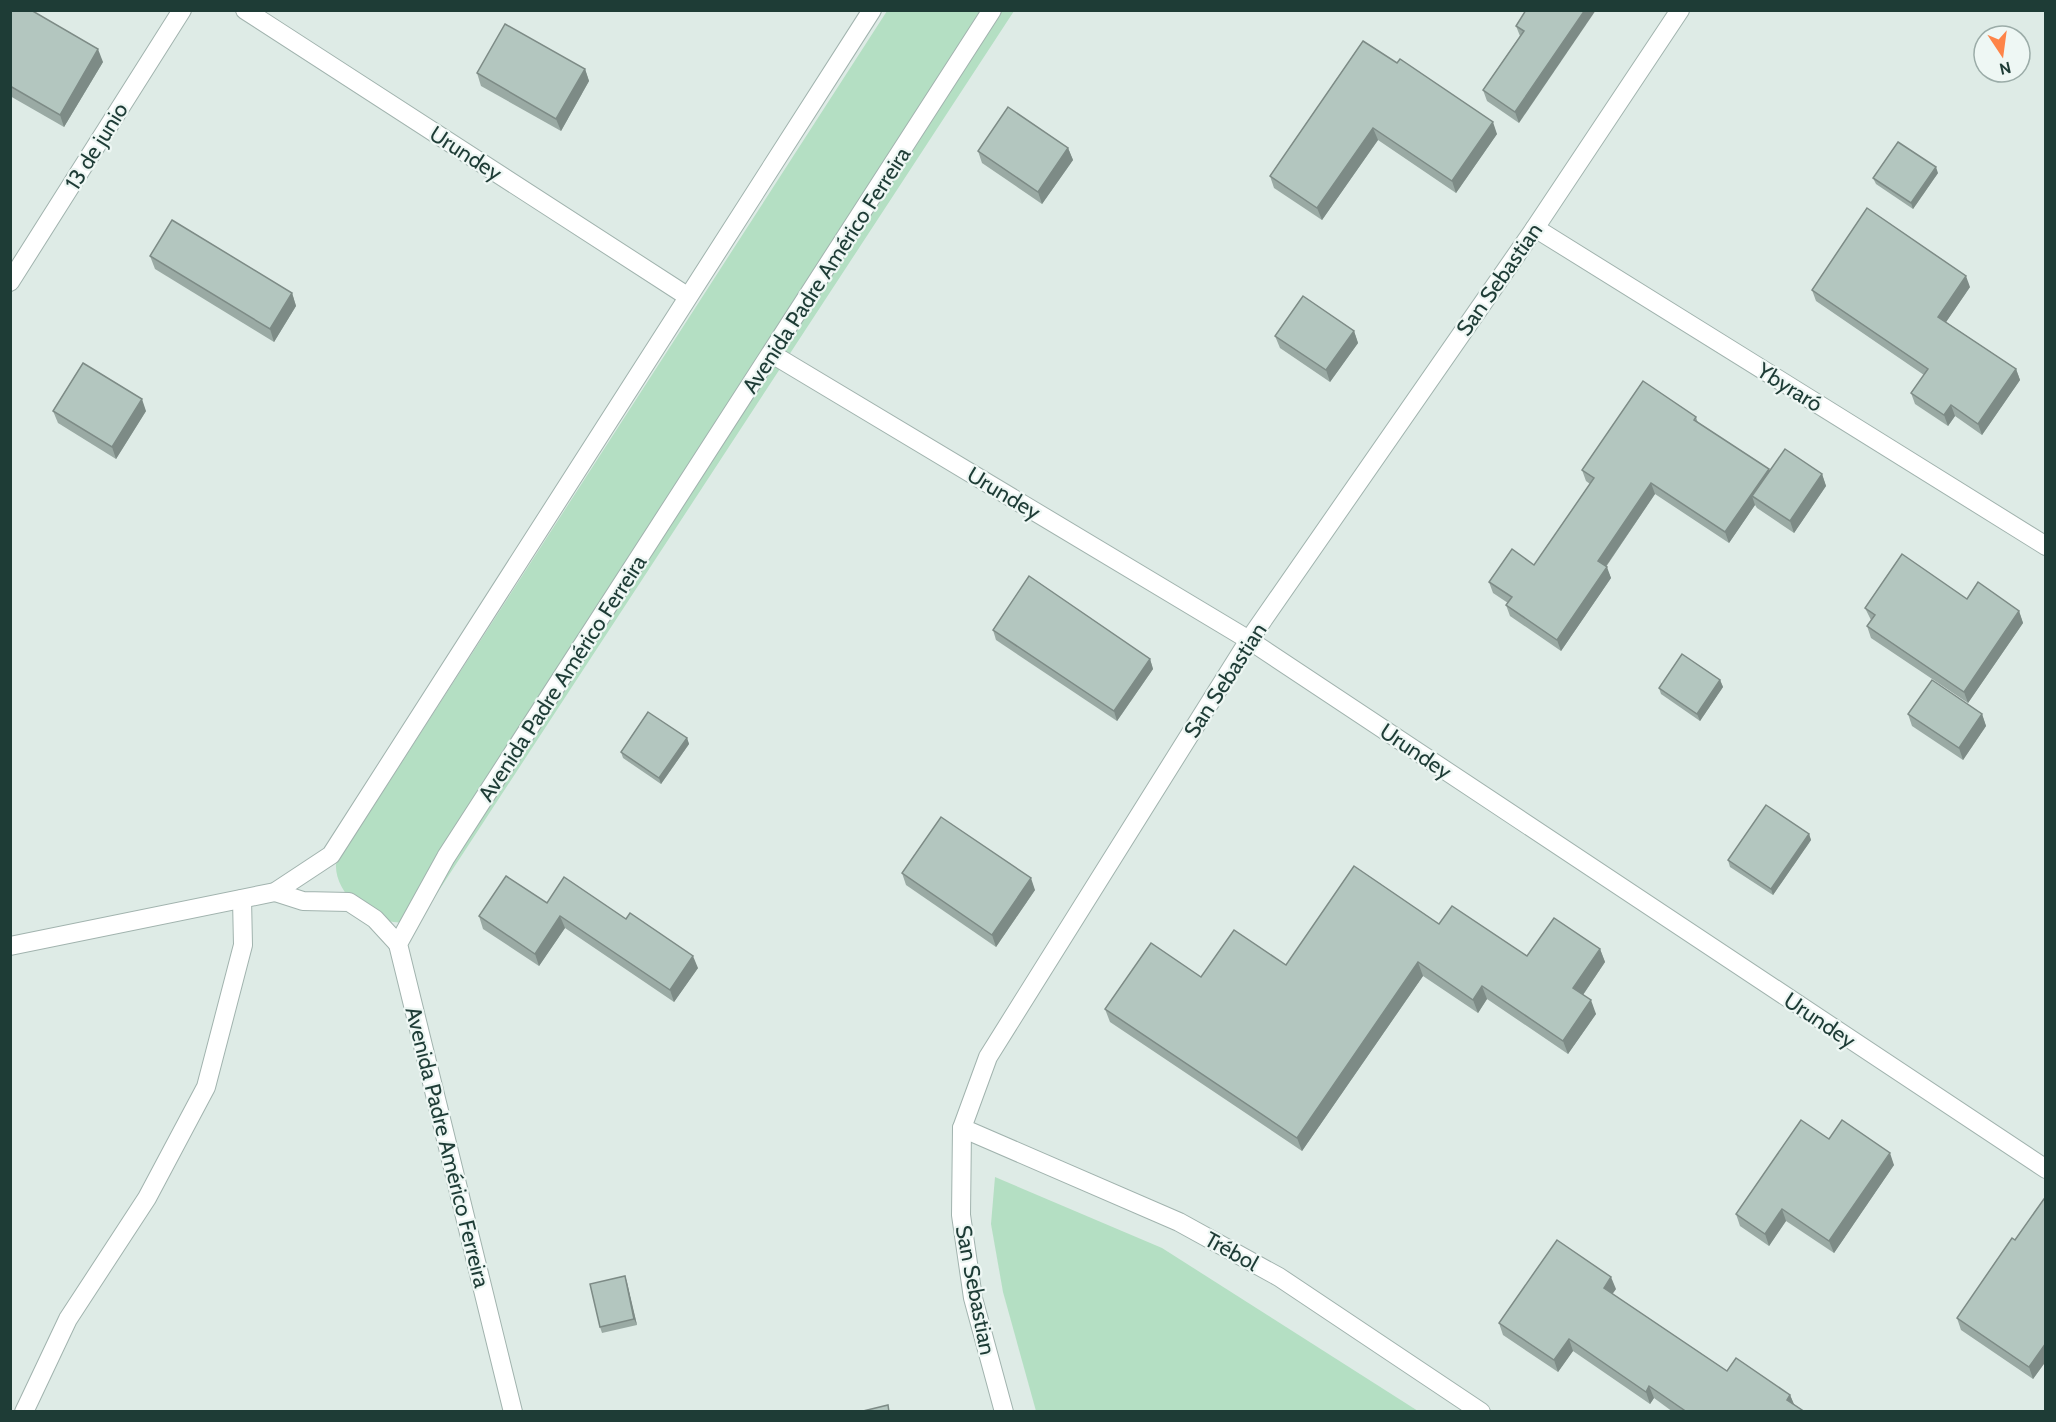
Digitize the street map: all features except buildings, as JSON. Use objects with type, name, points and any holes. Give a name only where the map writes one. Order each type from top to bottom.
[{"type":"street","name":"13 de junio","points":[[10,282],[182,10]]},
{"type":"street","name":"Urundey","points":[[246,10],[687,296]]},
{"type":"street","points":[[10,946],[274,892],[331,855],[872,10]]},
{"type":"street","name":"Avenida Padre Américo Ferreira","points":[[513,1412],[398,944],[426,898],[446,857],[992,10]]},
{"type":"street","name":"San Sebastian","points":[[1004,1412],[973,1298],[961,1215],[962,1128],[988,1057],[1249,640],[1535,228],[1680,10]]},
{"type":"street","name":"Ybyraró","points":[[1535,228],[2046,546]]},
{"type":"street","name":"Urundey","points":[[772,354],[1249,640],[2046,1169]]},
{"type":"street","points":[[274,892],[303,901],[349,902],[375,920],[398,944]]},
{"type":"street","points":[[24,1412],[68,1319],[147,1198],[206,1087],[243,945],[242,899]]},
{"type":"street","name":"Trébol","points":[[962,1128],[1179,1222],[1279,1277],[1481,1412]]},
{"type":"green space","points":[[887,11],[1014,11],[428,907],[414,920],[401,922],[374,917],[351,900],[343,889],[337,877],[336,864]]},
{"type":"green space","points":[[995,1177],[1162,1248],[1418,1411],[1036,1411],[1003,1292],[991,1224]]}]
